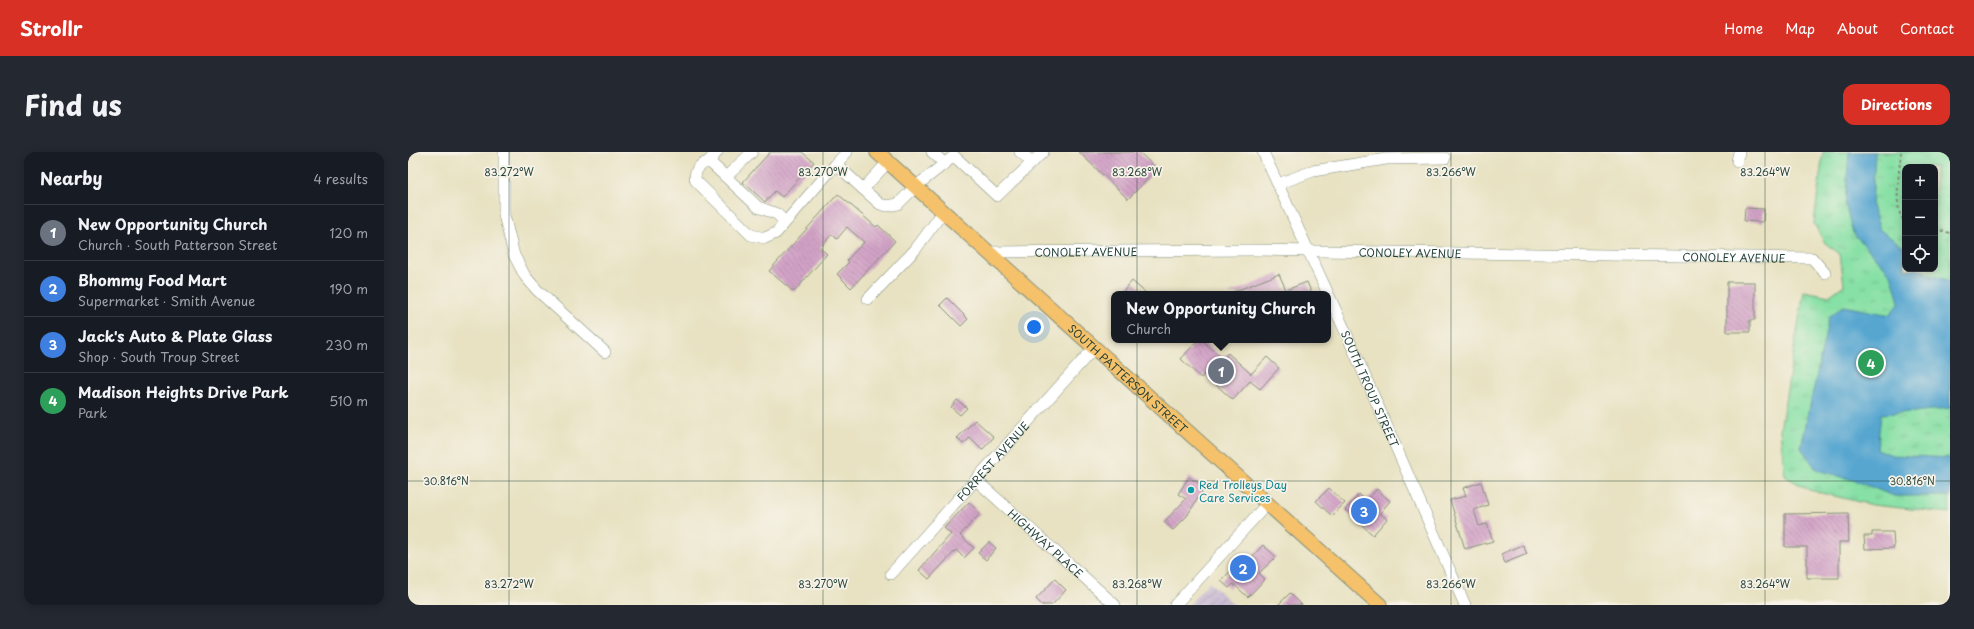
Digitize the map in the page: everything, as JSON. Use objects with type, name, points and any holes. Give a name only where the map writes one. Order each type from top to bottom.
[{"type":"main road","name":"SOUTH PATTERSON STREET","points":[[877,152],[1380,605]]},
{"type":"street","points":[[504,152],[504,215],[514,255],[525,276],[537,290],[605,352]]},
{"type":"street","points":[[717,152],[705,159],[696,170],[694,176],[696,181],[751,235],[765,238],[776,233],[847,152]]},
{"type":"street","points":[[726,177],[752,152]]},
{"type":"street","points":[[932,152],[945,164]]},
{"type":"street","points":[[1020,152],[1032,162]]},
{"type":"street","points":[[836,164],[880,204],[887,206],[898,204],[915,187],[956,154],[997,196],[1042,152]]},
{"type":"street","name":"SOUTH TROUP STREET","points":[[1264,152],[1326,291]]},
{"type":"street","points":[[1278,184],[1313,171],[1386,155],[1445,158]]},
{"type":"street","points":[[705,159],[758,207],[777,214],[785,222]]},
{"type":"street","points":[[863,189],[888,162]]},
{"type":"street","points":[[868,299],[915,250],[944,212]]},
{"type":"street","name":"CONOLEY AVENUE","points":[[988,252],[1090,250],[1812,258],[1825,273]]},
{"type":"street","name":"SOUTH TROUP STREET","points":[[1331,301],[1433,529],[1465,605]]},
{"type":"street","name":"FORREST AVENUE","points":[[891,574],[1094,348]]},
{"type":"street","name":"HIGHWAY PLACE","points":[[976,480],[1115,605]]},
{"type":"street","points":[[1175,605],[1267,504]]},
{"type":"path","points":[[1901,152],[1898,203],[1899,214],[1902,218]]},
{"type":"path","points":[[1938,230],[1950,233]]},
{"type":"shaded area","points":[[1209,582],[1234,605],[1189,605]]},
{"type":"green space","points":[[1823,152],[1950,152],[1950,513],[1872,505],[1809,490],[1785,476],[1780,430],[1804,291],[1829,296],[1844,285],[1840,254],[1825,243],[1814,224]]},
{"type":"water","points":[[1849,152],[1875,152],[1872,206],[1880,230],[1902,246],[1902,272],[1925,272],[1926,274],[1947,280],[1950,289],[1950,408],[1881,414],[1877,449],[1892,455],[1950,458],[1950,496],[1894,496],[1853,480],[1817,470],[1801,448],[1829,317],[1843,306],[1890,315],[1899,302],[1891,274],[1853,233],[1845,204]]},
{"type":"building","points":[[770,152],[802,152],[814,162],[782,197],[775,191],[765,202],[743,182]]},
{"type":"building","points":[[1079,152],[1139,152],[1157,169],[1128,199]]},
{"type":"building","points":[[838,194],[876,227],[878,225],[895,241],[851,288],[837,274],[849,262],[847,260],[864,242],[847,227],[837,239],[832,234],[820,248],[827,254],[794,292],[769,271]]},
{"type":"building","points":[[1745,208],[1764,209],[1763,222],[1744,221]]},
{"type":"building","points":[[1279,274],[1286,290],[1307,282],[1311,291],[1236,291]]},
{"type":"building","points":[[1132,281],[1144,291],[1124,291]]},
{"type":"building","points":[[1727,282],[1755,282],[1755,320],[1750,320],[1750,332],[1727,332]]},
{"type":"building","points":[[947,298],[968,319],[961,326],[940,305]]},
{"type":"building","points":[[1195,343],[1205,343],[1223,359],[1228,353],[1251,374],[1267,357],[1279,368],[1260,389],[1250,381],[1233,400],[1204,374],[1201,378],[1181,359]]},
{"type":"building","points":[[957,400],[967,408],[960,415],[951,407]]},
{"type":"building","points":[[975,420],[994,437],[982,450],[970,438],[963,444],[957,438]]},
{"type":"building","points":[[1189,477],[1200,484],[1202,482],[1206,485],[1187,516],[1173,530],[1164,522],[1186,499],[1178,494]]},
{"type":"building","points":[[1481,482],[1488,505],[1474,510],[1479,526],[1487,524],[1493,541],[1465,549],[1450,500],[1466,496],[1463,488]]},
{"type":"building","points":[[1329,488],[1345,503],[1332,516],[1316,501]]},
{"type":"building","points":[[1377,489],[1390,501],[1380,513],[1387,519],[1373,535],[1345,510],[1359,494],[1366,501]]},
{"type":"building","points":[[969,502],[980,514],[960,535],[974,548],[964,558],[956,550],[929,579],[919,570],[951,534],[944,528]]},
{"type":"building","points":[[1848,513],[1849,542],[1839,542],[1839,578],[1807,578],[1807,547],[1785,547],[1785,514]]},
{"type":"building","points":[[1872,532],[1893,532],[1894,548],[1865,549],[1864,536],[1872,536]]},
{"type":"building","points":[[989,542],[996,548],[986,560],[978,553]]},
{"type":"building","points":[[1263,545],[1276,557],[1259,573],[1265,579],[1248,597],[1233,584],[1229,588],[1221,581],[1243,558],[1247,562]]},
{"type":"building","points":[[1523,545],[1527,554],[1505,563],[1501,554]]},
{"type":"building","points":[[1055,579],[1066,590],[1052,605],[1042,605],[1036,599]]},
{"type":"building","points":[[1290,593],[1302,605],[1278,605]]},
{"type":"place","name":"Madison Heights Drive Park","points":[[1871,363]]},
{"type":"place","name":"New Opportunity Church","points":[[1221,371]]},
{"type":"place","name":"Red Trolleys Day Care Services","points":[[1191,490]]},
{"type":"place","name":"Jack's Auto & Plate Glass","points":[[1364,511]]},
{"type":"place","name":"Bhommy Food Mart","points":[[1243,568]]}]
